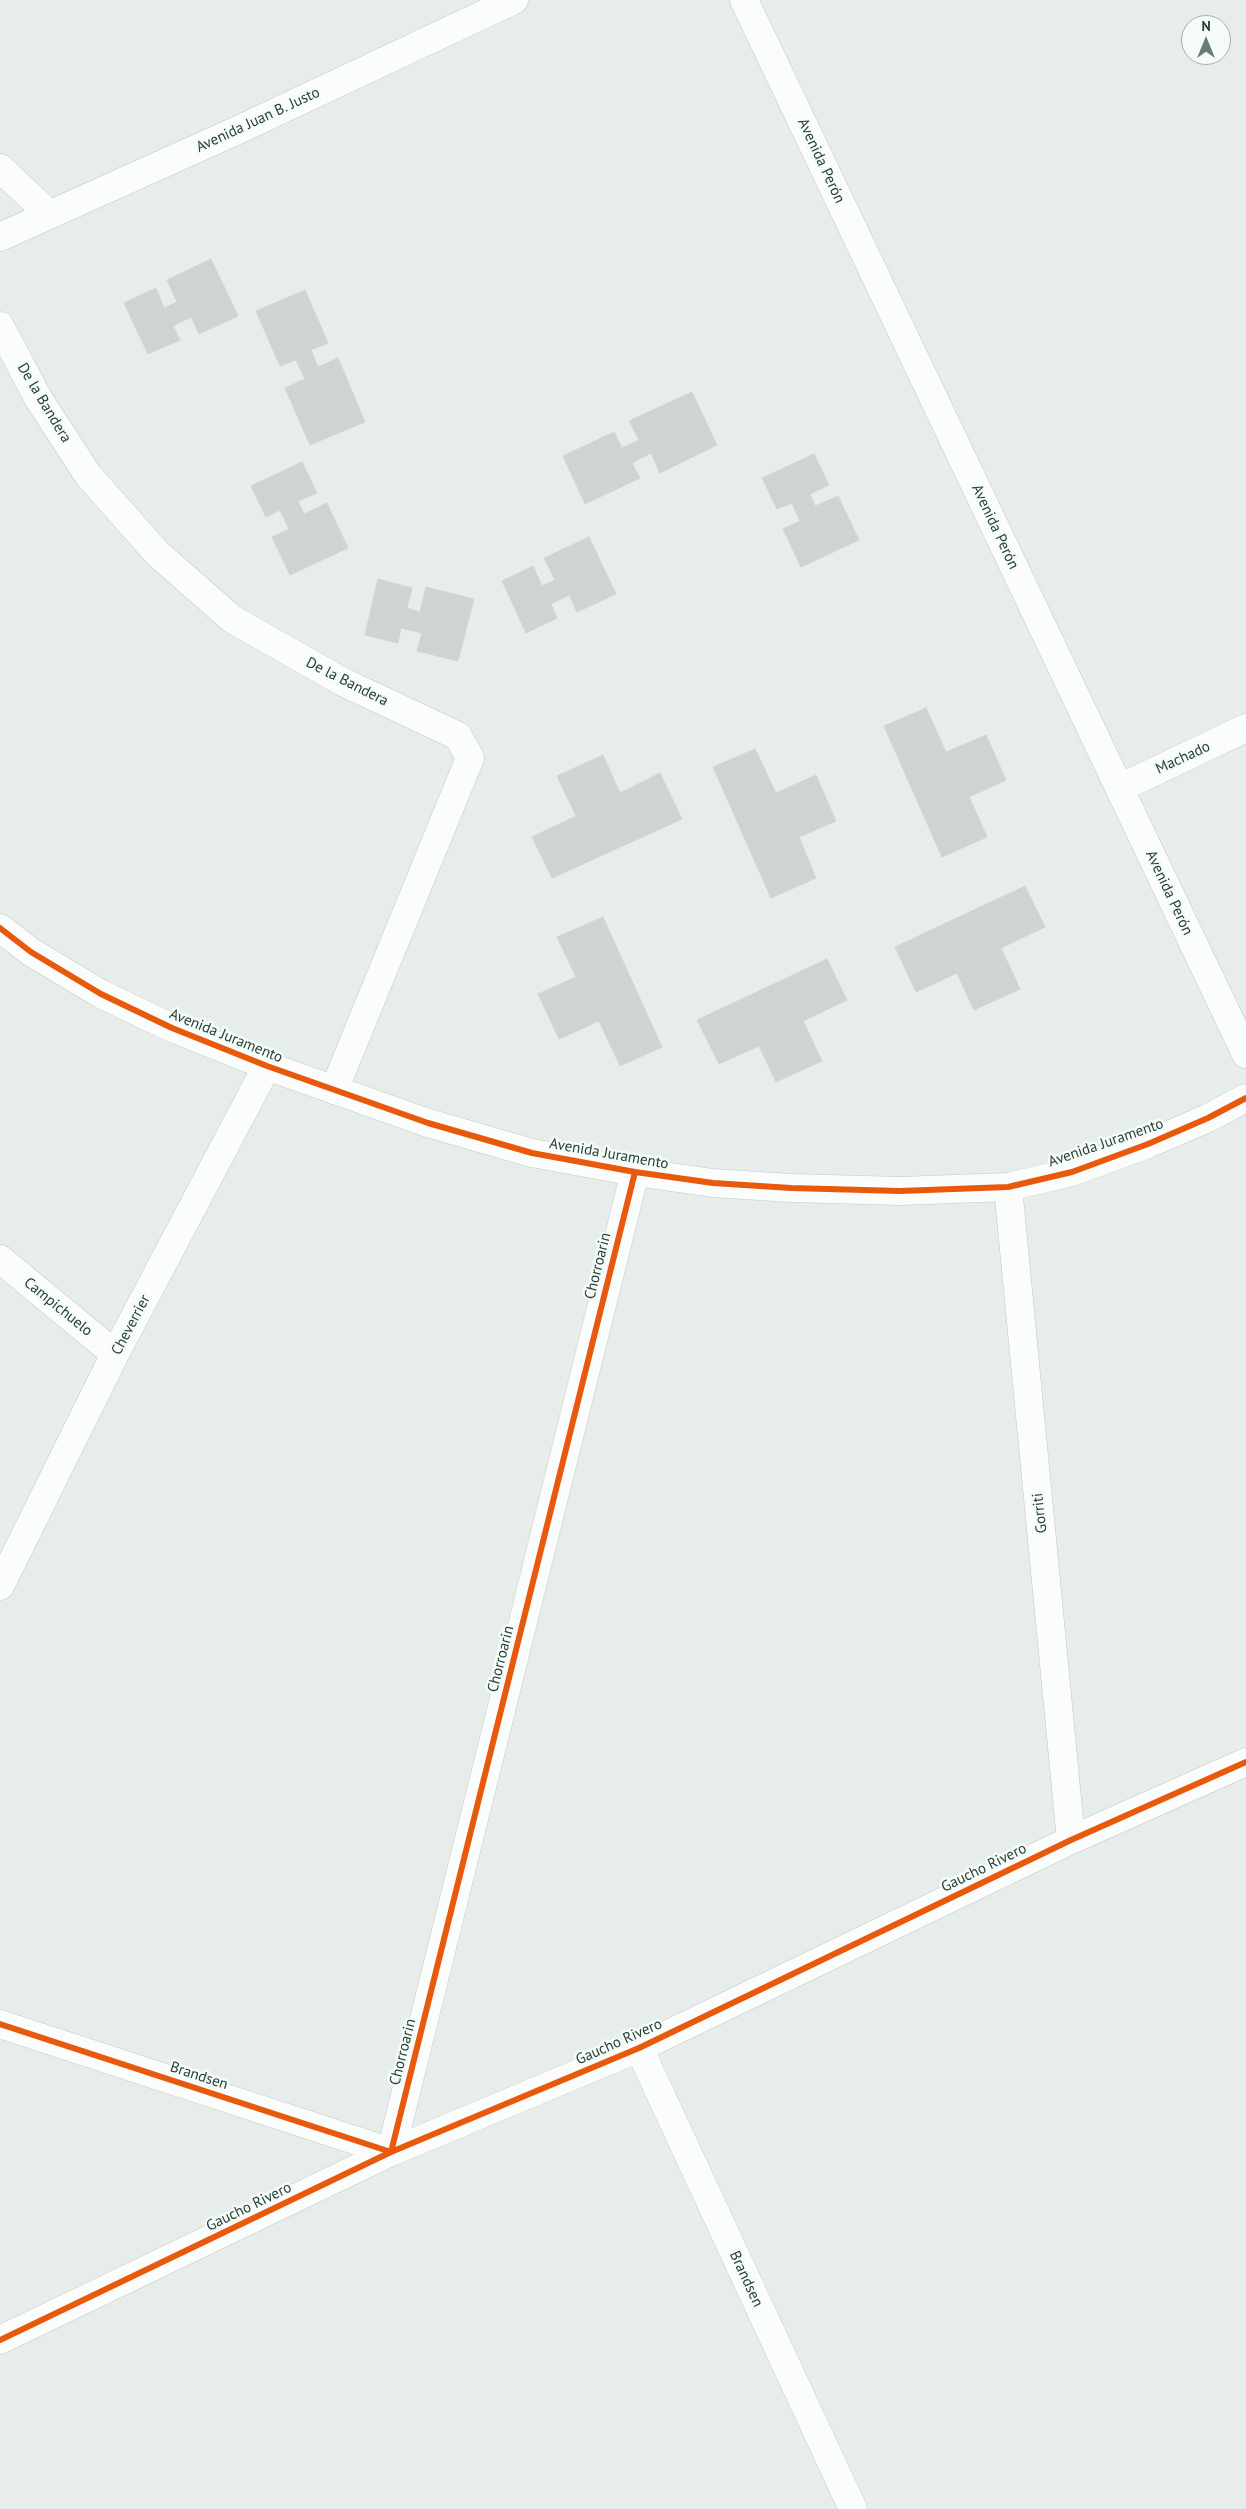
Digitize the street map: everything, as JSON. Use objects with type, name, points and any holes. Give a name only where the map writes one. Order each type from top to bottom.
[{"type":"street","name":"Avenida Juan B. Justo","points":[[0,237],[238,130],[514,0]]},
{"type":"street","name":"Avenida Perón","points":[[744,0],[1246,1054]]},
{"type":"street","points":[[0,168],[49,214]]},
{"type":"street","name":"De la Bandera","points":[[0,326],[38,398],[88,475],[157,553],[232,619],[343,682],[458,736],[470,758],[334,1090]]},
{"type":"street","name":"Machado","points":[[1120,788],[1246,728]]},
{"type":"street","name":"Avenida Juramento","points":[[0,928],[31,952],[101,994],[172,1028],[267,1066],[428,1123],[532,1153],[634,1172],[713,1182],[791,1188],[900,1191],[1008,1187],[1072,1172],[1148,1144],[1208,1118],[1246,1098]]},
{"type":"street","name":"Cheverrier","points":[[0,1586],[115,1354],[267,1066]]},
{"type":"street","name":"Chorroarin","points":[[391,2152],[634,1172]]},
{"type":"street","name":"Gorriti","points":[[1008,1187],[1071,1840]]},
{"type":"street","name":"Campichuelo","points":[[0,1260],[115,1354]]},
{"type":"street","name":"Gaucho Rivero","points":[[0,2340],[391,2152],[638,2048],[1071,1840],[1246,1762]]},
{"type":"street","name":"Brandsen","points":[[0,2024],[391,2152]]},
{"type":"street","name":"Brandsen","points":[[638,2048],[854,2509]]},
{"type":"building","points":[[211,259],[238,316],[199,334],[191,317],[173,326],[180,340],[148,354],[124,303],[156,288],[164,308],[177,302],[167,280]]},
{"type":"building","points":[[305,290],[328,343],[311,350],[318,367],[338,358],[365,422],[310,445],[285,388],[305,379],[296,360],[280,366],[256,311]]},
{"type":"building","points":[[692,392],[717,445],[660,473],[651,453],[632,463],[640,478],[585,504],[563,456],[614,432],[622,448],[639,440],[629,421]]},
{"type":"building","points":[[814,454],[829,485],[810,494],[815,506],[838,496],[859,540],[801,567],[783,529],[800,521],[792,503],[777,509],[762,478]]},
{"type":"building","points":[[302,462],[317,493],[298,501],[304,514],[327,503],[348,548],[290,575],[272,537],[289,529],[280,510],[266,517],[251,486]]},
{"type":"building","points":[[589,537],[616,594],[577,612],[569,595],[551,604],[557,618],[526,633],[502,581],[533,566],[542,586],[555,580],[544,558]]},
{"type":"building","points":[[378,579],[412,588],[407,608],[420,612],[426,587],[474,599],[458,661],[417,651],[422,633],[401,628],[398,643],[365,635]]},
{"type":"building","points":[[926,708],[946,752],[986,735],[1006,780],[969,797],[987,837],[942,857],[884,726]]},
{"type":"building","points":[[755,749],[776,793],[816,775],[836,821],[799,837],[816,878],[771,898],[713,767]]},
{"type":"building","points":[[603,755],[620,793],[660,773],[682,819],[552,878],[532,837],[576,816],[557,776]]},
{"type":"building","points":[[1025,886],[1045,927],[1001,948],[1020,989],[974,1010],[957,973],[916,992],[895,947]]},
{"type":"building","points":[[603,917],[662,1047],[620,1066],[599,1021],[559,1039],[538,994],[576,977],[557,937]]},
{"type":"building","points":[[827,959],[847,1000],[803,1021],[822,1061],[776,1082],[759,1046],[719,1064],[697,1020]]},
{"type":"cycle path","points":[[0,928],[31,952],[101,994],[172,1028],[267,1066],[428,1123],[532,1153],[635,1172],[713,1183],[791,1188],[900,1191],[1008,1187],[1072,1172],[1148,1144],[1208,1118],[1246,1098]]},
{"type":"cycle path","points":[[0,2024],[391,2152],[635,1172]]},
{"type":"cycle path","points":[[0,2340],[391,2152],[639,2048],[1071,1840],[1246,1762]]}]
